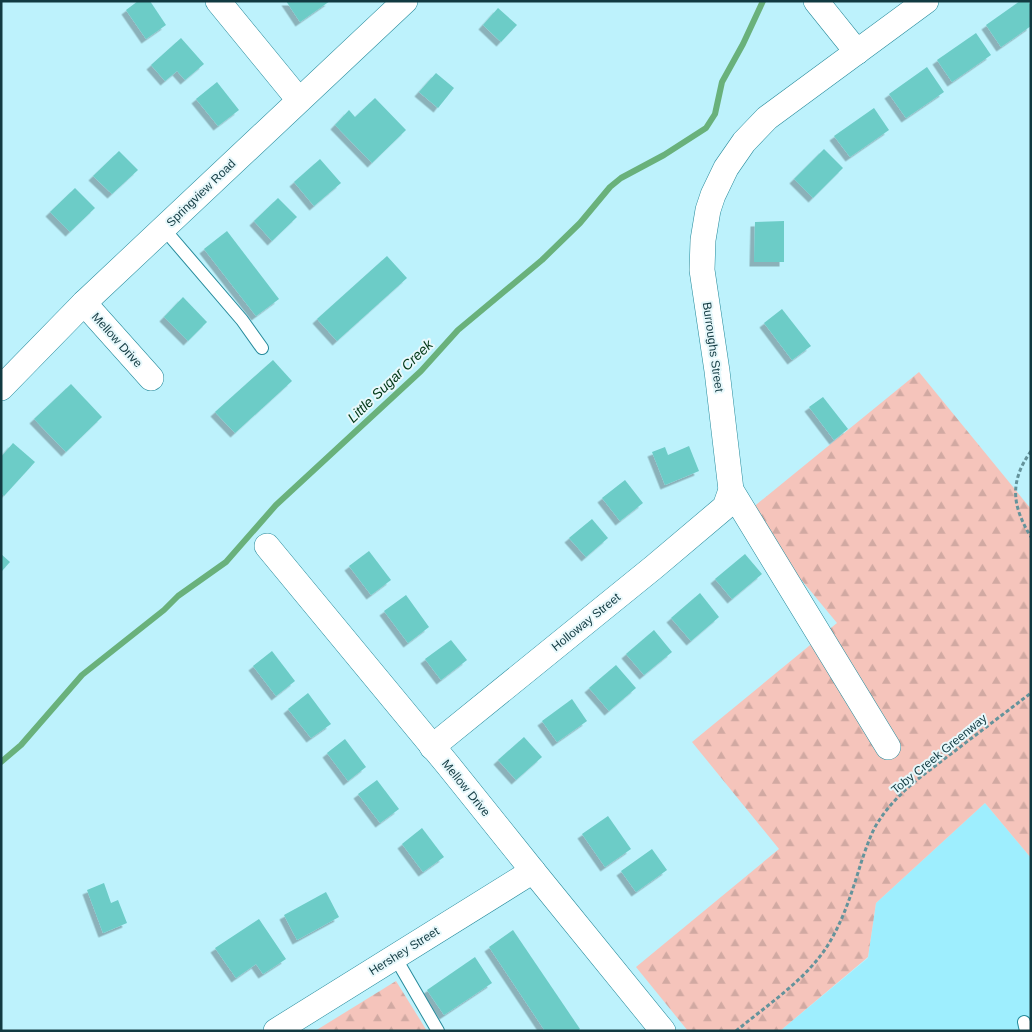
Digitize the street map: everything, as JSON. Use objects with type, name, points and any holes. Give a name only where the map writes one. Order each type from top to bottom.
[{"type":"street","points":[[218,1],[299,100]]},
{"type":"street","name":"Springview Road","points":[[1,388],[84,303],[405,1]]},
{"type":"street","points":[[816,1],[857,52]]},
{"type":"street","name":"Burroughs Street","points":[[888,747],[731,490],[717,371],[702,270],[703,240],[708,210],[713,195],[726,168],[744,142],[767,118],[926,1]]},
{"type":"street","name":"Mellow Drive","points":[[84,303],[151,378]]},
{"type":"street","name":"Holloway Street","points":[[432,747],[725,507],[731,490]]},
{"type":"street","name":"Mellow Drive","points":[[268,546],[664,1031]]},
{"type":"street","name":"Hershey Street","points":[[276,1031],[533,871]]},
{"type":"lane","points":[[164,228],[242,320],[262,348]]},
{"type":"lane","points":[[395,957],[438,1031]]},
{"type":"path","points":[[1031,450],[1024,460],[1015,494],[1022,522],[1031,538]]},
{"type":"path","name":"Toby Creek Greenway","points":[[736,1031],[795,983],[826,949],[843,916],[869,840],[887,809],[918,779],[1031,693]]},
{"type":"shaded area","points":[[985,803],[1031,858],[1031,1031],[780,1031],[868,958],[876,903]]},
{"type":"green space","points":[[919,372],[1031,509],[1031,858],[985,803],[876,903],[868,957],[780,1031],[688,1031],[636,967],[779,849],[692,742],[837,623],[746,513]]},
{"type":"green space","points":[[396,981],[427,1031],[315,1031]]},
{"type":"building","points":[[138,1],[150,1],[166,25],[146,39],[126,10]]},
{"type":"building","points":[[286,1],[330,1],[300,22]]},
{"type":"building","points":[[1020,1],[1028,1],[1031,6],[1031,26],[1001,47],[986,25]]},
{"type":"building","points":[[498,8],[517,25],[501,42],[483,25]]},
{"type":"building","points":[[976,33],[991,55],[952,82],[937,60]]},
{"type":"building","points":[[181,38],[204,64],[185,80],[177,71],[165,81],[151,65]]},
{"type":"building","points":[[927,67],[944,92],[906,118],[889,94]]},
{"type":"building","points":[[436,73],[454,88],[438,108],[419,92]]},
{"type":"building","points":[[217,82],[239,110],[218,126],[196,99]]},
{"type":"building","points":[[375,98],[406,130],[372,163],[335,125],[349,110],[355,117]]},
{"type":"building","points":[[874,108],[889,130],[850,157],[834,136]]},
{"type":"building","points":[[824,149],[843,168],[813,198],[794,179]]},
{"type":"building","points":[[119,151],[138,170],[112,194],[93,176]]},
{"type":"building","points":[[320,159],[341,183],[314,206],[294,182]]},
{"type":"building","points":[[75,188],[95,208],[70,232],[50,212]]},
{"type":"building","points":[[278,198],[297,217],[272,241],[254,221]]},
{"type":"building","points":[[784,221],[784,262],[754,262],[755,222]]},
{"type":"building","points":[[227,231],[279,299],[256,316],[204,249]]},
{"type":"building","points":[[387,256],[407,278],[337,341],[317,319]]},
{"type":"building","points":[[183,297],[207,322],[188,341],[164,317]]},
{"type":"building","points":[[782,309],[811,346],[792,360],[764,323]]},
{"type":"building","points":[[273,360],[292,381],[235,433],[215,412]]},
{"type":"building","points":[[71,384],[102,417],[66,452],[34,419]]},
{"type":"building","points":[[823,397],[848,429],[834,440],[809,407]]},
{"type":"building","points":[[13,443],[35,462],[4,496],[1,493],[1,457]]},
{"type":"building","points":[[689,446],[699,471],[665,485],[652,452],[665,447],[668,455]]},
{"type":"building","points":[[625,480],[643,503],[620,521],[602,498]]},
{"type":"building","points":[[592,519],[608,538],[586,557],[569,538]]},
{"type":"building","points":[[369,551],[391,580],[371,595],[349,566]]},
{"type":"building","points":[[1,554],[10,562],[1,572]]},
{"type":"building","points":[[745,554],[762,574],[732,599],[715,579]]},
{"type":"building","points":[[700,593],[719,617],[691,641],[671,618]]},
{"type":"building","points":[[406,595],[429,627],[408,643],[384,611]]},
{"type":"building","points":[[654,630],[672,652],[644,675],[626,654]]},
{"type":"building","points":[[451,640],[467,660],[441,680],[425,659]]},
{"type":"building","points":[[272,651],[295,681],[276,696],[253,666]]},
{"type":"building","points":[[616,665],[636,688],[609,711],[589,688]]},
{"type":"building","points":[[308,693],[331,724],[311,738],[288,709]]},
{"type":"building","points":[[572,699],[587,721],[557,742],[542,721]]},
{"type":"building","points":[[524,737],[542,757],[516,780],[498,760]]},
{"type":"building","points":[[345,739],[366,767],[348,781],[327,753]]},
{"type":"building","points":[[377,780],[399,809],[380,823],[358,794]]},
{"type":"building","points":[[608,816],[631,849],[605,867],[582,834]]},
{"type":"building","points":[[422,828],[444,857],[423,872],[402,844]]},
{"type":"building","points":[[652,849],[667,870],[636,892],[621,871]]},
{"type":"building","points":[[104,883],[111,903],[118,900],[127,923],[103,933],[87,890]]},
{"type":"building","points":[[326,892],[339,917],[297,940],[284,915]]},
{"type":"building","points":[[259,919],[286,959],[263,974],[256,964],[236,978],[215,948]]},
{"type":"building","points":[[513,930],[580,1029],[578,1031],[545,1031],[489,947]]},
{"type":"building","points":[[475,957],[492,983],[444,1015],[427,990]]},
{"type":"waterway","name":"Little Sugar Creek","points":[[1,762],[21,745],[82,675],[164,610],[178,596],[226,562],[276,505],[421,371],[458,330],[542,260],[580,223],[610,187],[621,178],[664,155],[706,128],[715,114],[722,82],[743,44],[763,1]]}]
